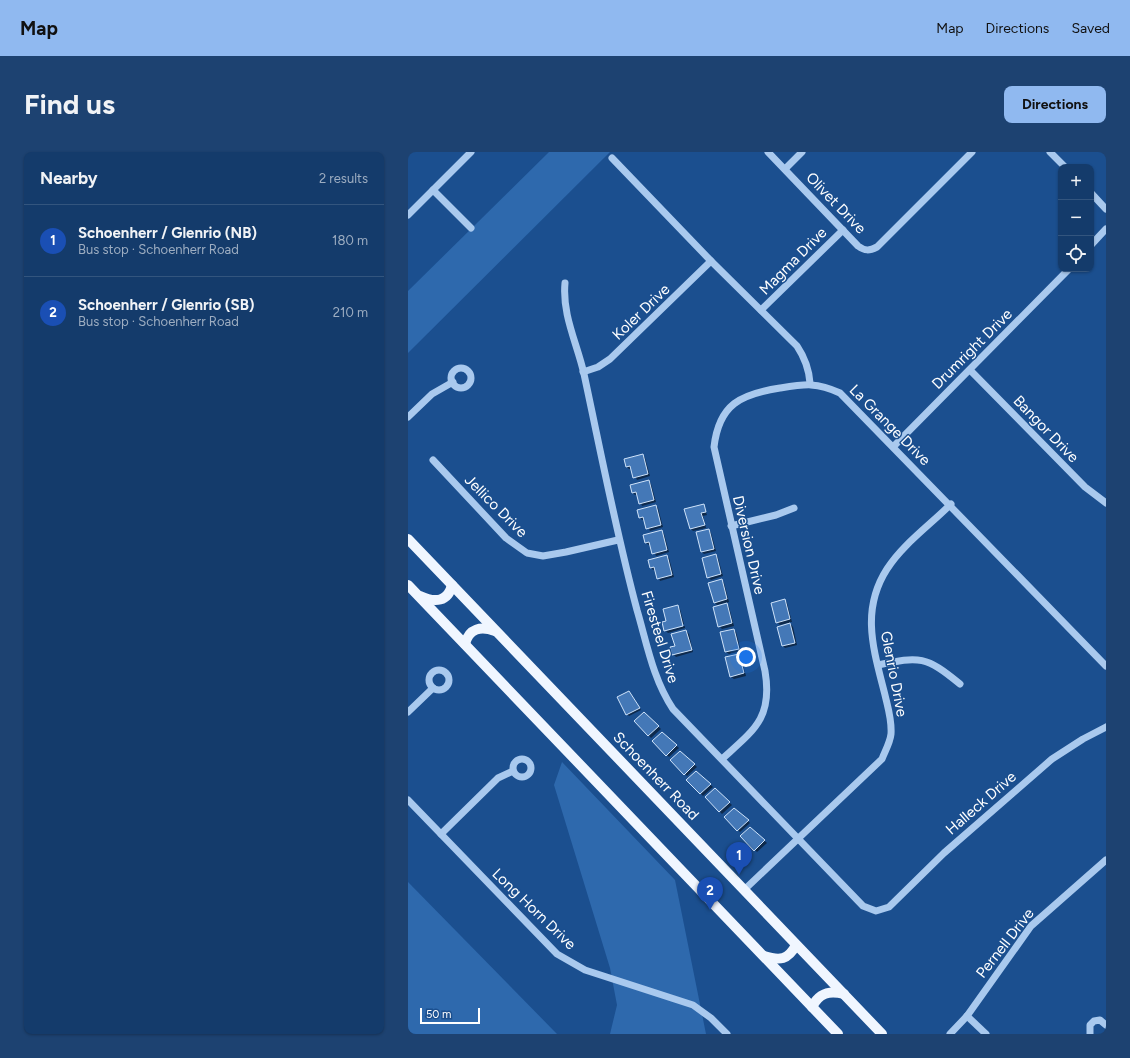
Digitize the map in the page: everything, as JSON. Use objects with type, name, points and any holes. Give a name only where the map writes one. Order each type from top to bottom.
[{"type":"main road","name":"Schoenherr Road","points":[[408,539],[882,1034]]},
{"type":"main road","points":[[408,585],[838,1034]]},
{"type":"main road","points":[[418,596],[428,600],[440,600],[448,595],[452,585]]},
{"type":"main road","points":[[465,644],[469,635],[478,629],[483,628],[497,632]]},
{"type":"main road","points":[[763,956],[773,959],[784,959],[792,952],[796,945]]},
{"type":"main road","points":[[812,1007],[819,997],[824,994],[830,992],[844,994]]},
{"type":"street","points":[[408,215],[471,152]]},
{"type":"street","name":"Olivet Drive","points":[[768,152],[864,250],[870,250],[876,247],[972,152]]},
{"type":"street","points":[[785,169],[802,152]]},
{"type":"street","points":[[1050,152],[1062,164]]},
{"type":"street","points":[[612,158],[711,261],[797,346],[804,355],[808,366],[810,383]]},
{"type":"street","points":[[433,190],[471,228]]},
{"type":"street","points":[[1094,196],[1106,208]]},
{"type":"street","points":[[1094,242],[1106,229]]},
{"type":"street","name":"Magma Drive","points":[[761,310],[843,230]]},
{"type":"street","name":"Koler Drive","points":[[583,372],[598,367],[610,359],[711,261]]},
{"type":"street","name":"Drumright Drive","points":[[894,446],[1066,272]]},
{"type":"street","name":"Firesteel Drive","points":[[565,283],[565,310],[583,372],[618,540],[657,681],[673,708],[798,839],[864,906],[871,911],[882,910]]},
{"type":"street","name":"Bangor Drive","points":[[970,370],[1085,487],[1106,503]]},
{"type":"street","points":[[408,417],[432,394],[453,382]]},
{"type":"street","name":"La Grange Drive","points":[[810,383],[827,386],[840,392],[951,504],[1106,666]]},
{"type":"street","name":"Diversion Drive","points":[[722,759],[757,725],[764,713],[768,701],[765,671],[714,447],[716,433],[724,414],[733,404],[756,392],[810,383]]},
{"type":"street","name":"Jellico Drive","points":[[433,460],[506,538],[527,553],[543,556],[618,540]]},
{"type":"street","name":"Glenrio Drive","points":[[744,890],[882,759],[891,734],[891,718],[878,665],[871,619],[872,605],[878,585],[887,569],[900,553],[951,504]]},
{"type":"street","points":[[731,526],[776,515],[794,508]]},
{"type":"street","points":[[878,665],[910,659],[920,659],[937,666],[960,684]]},
{"type":"street","points":[[408,712],[433,688]]},
{"type":"street","name":"Halleck Drive","points":[[882,910],[895,901],[944,852],[1052,759],[1083,739],[1106,727]]},
{"type":"street","points":[[441,834],[498,778],[513,771]]},
{"type":"street","name":"Long Horn Drive","points":[[408,800],[548,945],[565,960],[585,970],[693,1005],[711,1018],[727,1034]]},
{"type":"street","name":"Pernell Drive","points":[[950,1034],[967,1016],[1031,926],[1106,860]]},
{"type":"street","points":[[967,1016],[986,1034]]},
{"type":"street","points":[[1090,1034],[1090,1025],[1094,1021],[1100,1020],[1106,1024]]},
{"type":"shaded area","points":[[549,152],[610,152],[408,353],[408,291]]},
{"type":"shaded area","points":[[562,762],[675,880],[706,1034],[610,1034],[617,1005],[610,968],[554,785]]},
{"type":"shaded area","points":[[408,882],[557,1034],[408,1034]]},
{"type":"building","points":[[643,454],[648,474],[633,478],[630,466],[626,467],[624,459]]},
{"type":"building","points":[[649,480],[654,500],[639,504],[636,492],[632,493],[630,485]]},
{"type":"building","points":[[704,504],[706,512],[701,513],[705,525],[690,529],[684,509]]},
{"type":"building","points":[[656,505],[661,525],[646,529],[643,517],[639,518],[637,510]]},
{"type":"building","points":[[709,529],[714,549],[701,552],[696,532]]},
{"type":"building","points":[[662,530],[667,550],[652,554],[649,542],[645,543],[643,535]]},
{"type":"building","points":[[716,554],[721,574],[707,578],[702,558]]},
{"type":"building","points":[[667,555],[672,575],[657,579],[654,567],[650,568],[648,560]]},
{"type":"building","points":[[722,579],[727,599],[714,603],[708,583]]},
{"type":"building","points":[[785,599],[790,619],[776,623],[771,603]]},
{"type":"building","points":[[727,603],[732,623],[718,627],[713,607]]},
{"type":"building","points":[[678,605],[683,626],[664,631],[662,622],[666,621],[663,609]]},
{"type":"building","points":[[790,623],[795,643],[782,646],[777,627]]},
{"type":"building","points":[[734,629],[739,649],[725,652],[720,632]]},
{"type":"building","points":[[686,630],[692,650],[672,655],[670,647],[675,646],[671,634]]},
{"type":"building","points":[[739,654],[744,673],[730,677],[725,657]]},
{"type":"building","points":[[629,691],[640,708],[626,715],[617,697]]},
{"type":"building","points":[[644,712],[659,726],[648,736],[634,721]]},
{"type":"building","points":[[662,732],[677,745],[666,756],[652,741]]},
{"type":"building","points":[[680,751],[695,764],[684,775],[670,760]]},
{"type":"building","points":[[696,771],[711,784],[700,794],[686,780]]},
{"type":"building","points":[[715,788],[730,802],[719,812],[705,797]]},
{"type":"building","points":[[734,808],[749,820],[737,831],[724,817]]},
{"type":"building","points":[[750,827],[765,840],[754,851],[740,836]]},
{"type":"place","name":"Schoenherr / Glenrio (NB)","points":[[739,875]]},
{"type":"place","name":"Schoenherr / Glenrio (SB)","points":[[710,910]]}]
